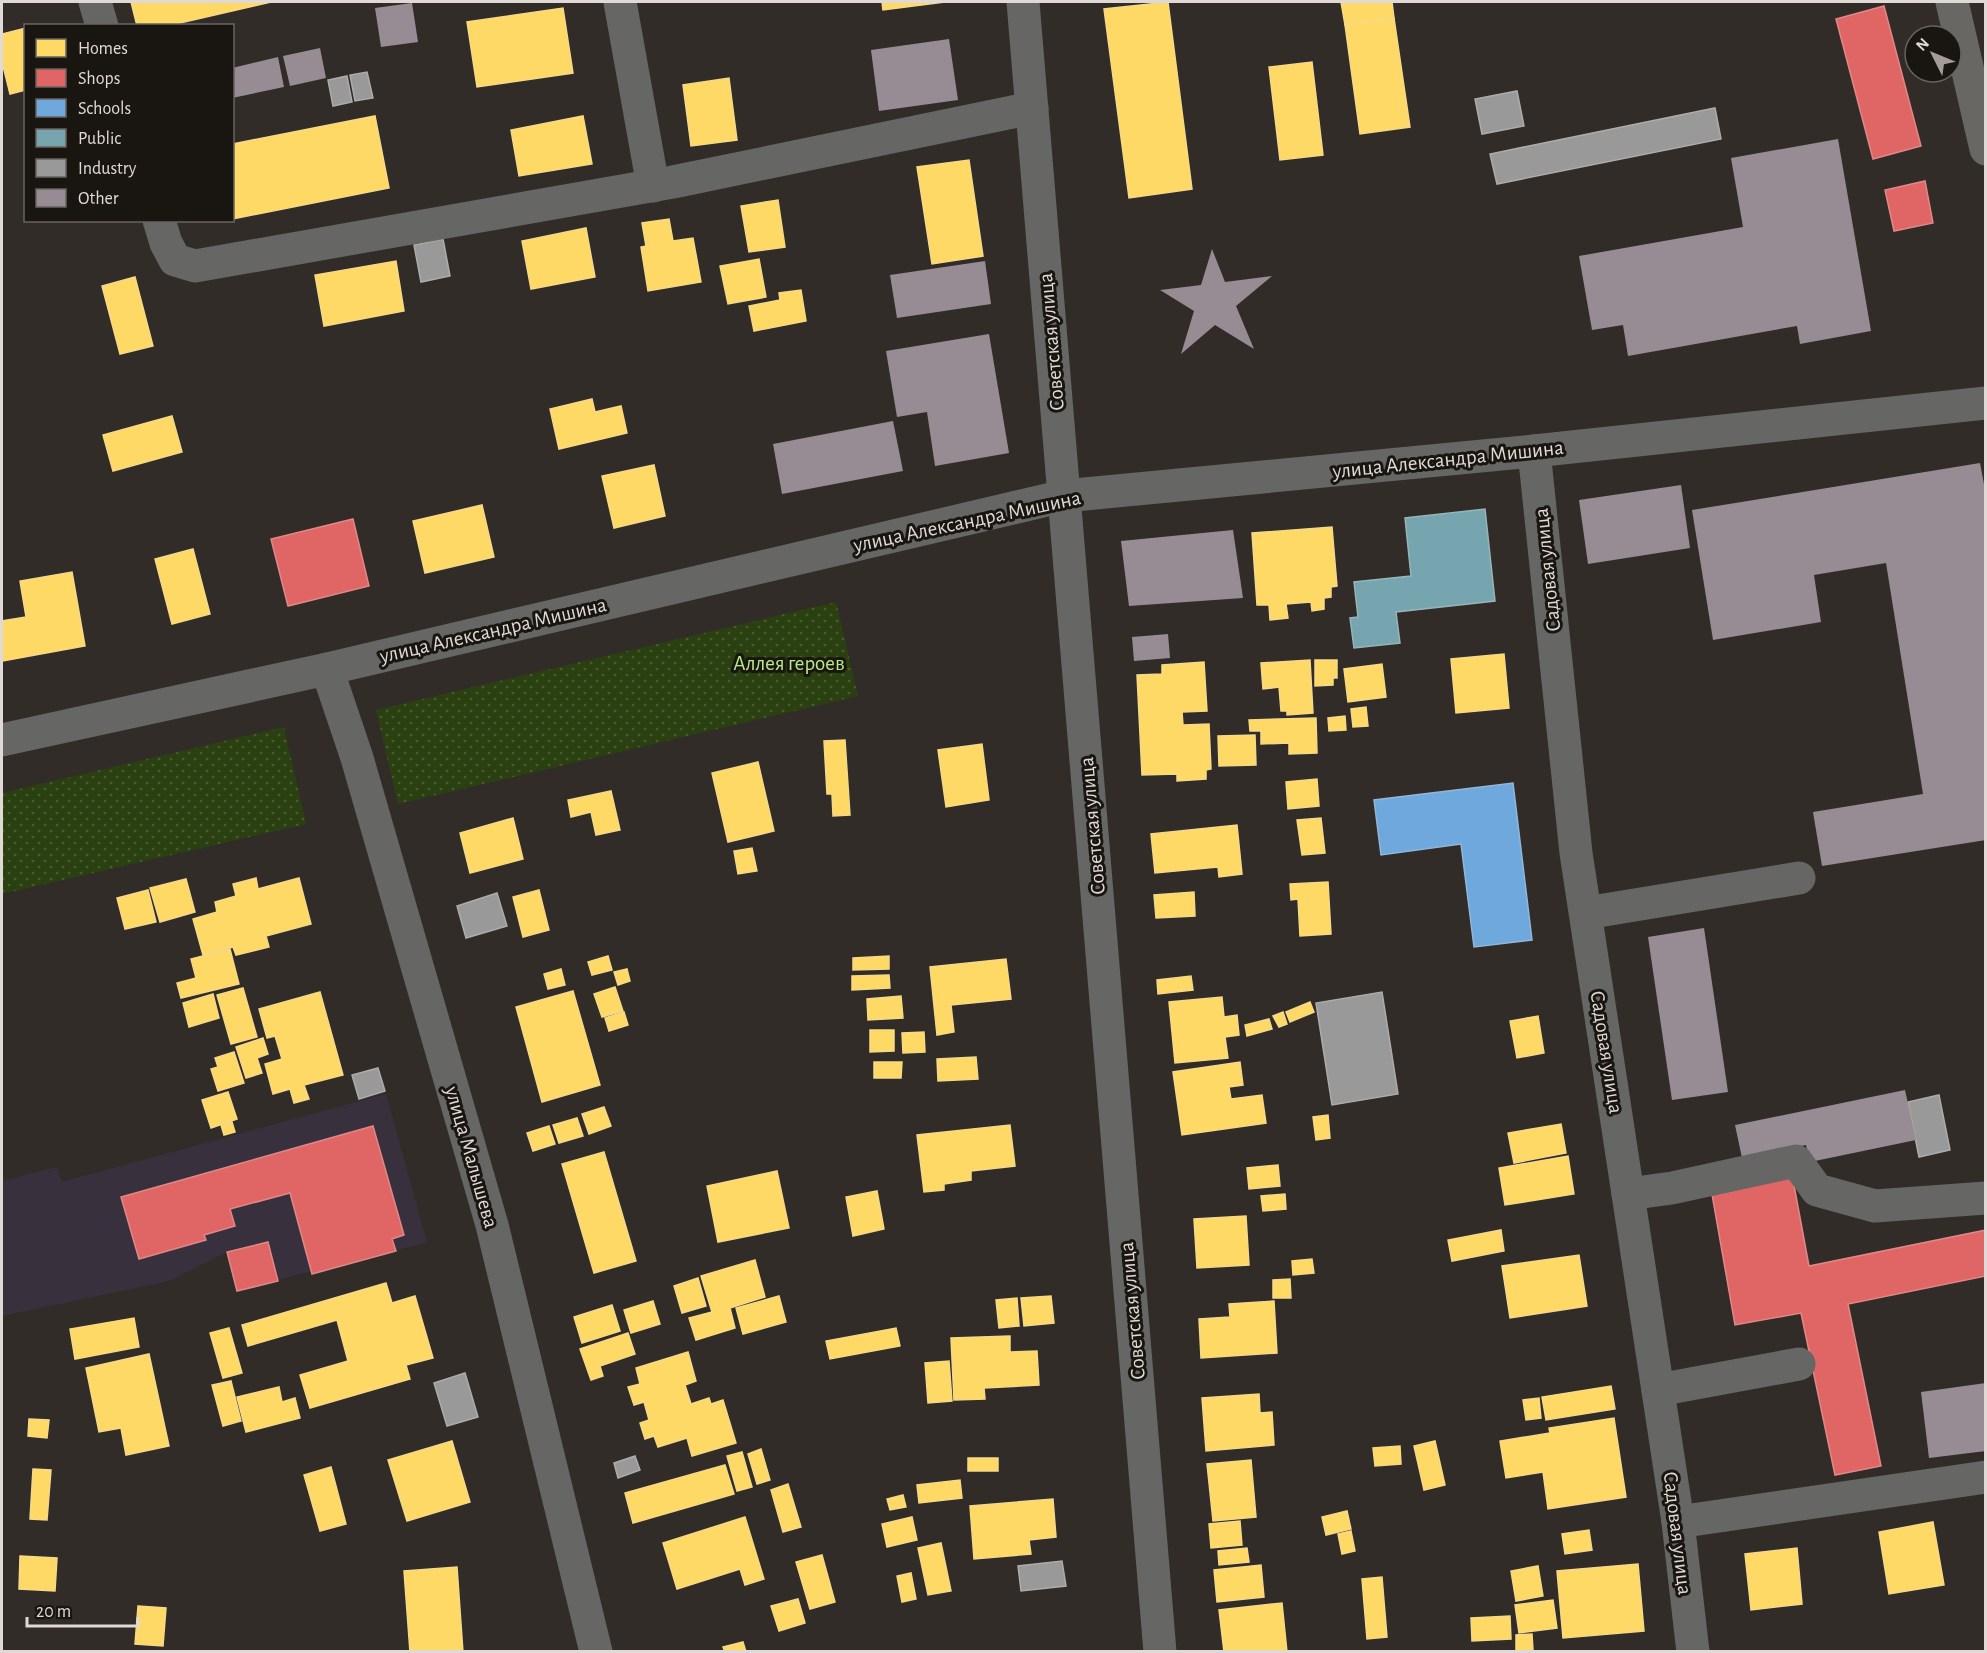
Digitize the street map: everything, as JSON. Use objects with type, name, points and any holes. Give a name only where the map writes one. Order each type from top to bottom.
[{"type":"main road","points":[[1952,2],[1986,148]]},
{"type":"street","points":[[95,2],[101,24]]},
{"type":"street","points":[[620,2],[653,186]]},
{"type":"street","name":"Советская улица","points":[[1023,2],[1160,1652]]},
{"type":"street","points":[[160,222],[165,243],[175,260],[195,266],[653,186],[1032,108]]},
{"type":"street","name":"улица Александра Мишина","points":[[2,740],[327,669],[1064,496],[1534,451],[1986,404]]},
{"type":"street","name":"Садовая улица","points":[[1534,451],[1576,853],[1678,1522],[1693,1652]]},
{"type":"street","name":"улица Малышева","points":[[327,669],[357,758],[492,1225],[596,1652]]},
{"type":"street","points":[[1586,913],[1799,878]]},
{"type":"street","points":[[1628,1194],[1672,1188],[1796,1161],[1817,1190],[1875,1206],[1986,1198]]},
{"type":"street","points":[[1658,1390],[1799,1364]]},
{"type":"street","points":[[1678,1522],[1986,1477]]},
{"type":"shaded area","points":[[386,1094],[427,1242],[312,1274],[311,1271],[237,1291],[227,1252],[169,1281],[2,1316],[2,1181],[57,1167],[62,1182]]},
{"type":"green space","name":"Аллея героев","points":[[836,602],[858,696],[398,804],[376,710]]},
{"type":"green space","points":[[284,727],[306,824],[2,894],[2,793]]},
{"type":"building: Homes","points":[[131,2],[271,2],[176,24],[136,24]]},
{"type":"building: Homes","points":[[882,2],[945,2],[883,10]]},
{"type":"building: Homes","points":[[1168,2],[1192,189],[1129,198],[1104,9]]},
{"type":"building: Homes","points":[[1341,2],[1392,2],[1394,18],[1345,25]]},
{"type":"building: Homes","points":[[563,8],[573,73],[477,87],[467,22]]},
{"type":"building: Homes","points":[[1394,18],[1410,127],[1360,134],[1345,25]]},
{"type":"building: Homes","points":[[24,28],[24,90],[10,94],[2,62],[2,34]]},
{"type":"building: Homes","points":[[1312,62],[1323,155],[1280,160],[1269,67]]},
{"type":"building: Homes","points":[[729,78],[737,140],[691,146],[683,85]]},
{"type":"building: Homes","points":[[375,116],[389,188],[234,219],[234,144]]},
{"type":"building: Homes","points":[[583,116],[592,164],[519,176],[511,130]]},
{"type":"building: Homes","points":[[969,160],[983,256],[932,264],[917,167]]},
{"type":"building: Homes","points":[[778,200],[785,247],[749,252],[741,206]]},
{"type":"building: Homes","points":[[669,219],[673,241],[693,238],[701,282],[648,291],[641,247],[646,246],[642,223]]},
{"type":"building: Homes","points":[[586,228],[595,277],[531,289],[522,241]]},
{"type":"building: Homes","points":[[759,259],[766,297],[728,304],[720,266]]},
{"type":"building: Homes","points":[[396,261],[404,311],[324,326],[315,275]]},
{"type":"building: Homes","points":[[135,277],[153,346],[120,354],[102,286]]},
{"type":"building: Homes","points":[[801,290],[806,321],[754,331],[749,306],[780,300],[779,293]]},
{"type":"building: Homes","points":[[592,399],[595,412],[621,406],[627,433],[559,449],[550,409]]},
{"type":"building: Homes","points":[[172,416],[182,452],[113,471],[103,435]]},
{"type":"building: Homes","points":[[654,465],[665,516],[614,528],[602,476]]},
{"type":"building: Homes","points":[[482,505],[494,557],[425,573],[413,521]]},
{"type":"building: Homes","points":[[1332,527],[1337,586],[1331,587],[1331,597],[1324,598],[1324,609],[1312,611],[1311,602],[1286,604],[1288,618],[1270,620],[1269,605],[1257,605],[1252,533]]},
{"type":"building: Homes","points":[[193,549],[210,614],[172,624],[155,559]]},
{"type":"building: Homes","points":[[72,572],[85,646],[2,661],[2,621],[26,617],[20,581]]},
{"type":"building: Homes","points":[[1504,654],[1509,708],[1456,713],[1451,659]]},
{"type":"building: Homes","points":[[1310,660],[1313,713],[1287,715],[1287,711],[1281,711],[1279,687],[1263,689],[1261,663]]},
{"type":"building: Homes","points":[[1315,660],[1337,660],[1337,678],[1333,678],[1333,685],[1315,686]]},
{"type":"building: Homes","points":[[1204,662],[1207,711],[1182,712],[1183,725],[1209,724],[1211,769],[1206,770],[1206,779],[1177,781],[1177,774],[1142,775],[1137,675],[1162,674],[1162,665]]},
{"type":"building: Homes","points":[[1382,664],[1386,697],[1348,702],[1344,669]]},
{"type":"building: Homes","points":[[1366,707],[1368,726],[1353,727],[1351,709]]},
{"type":"building: Homes","points":[[1345,716],[1346,730],[1329,731],[1328,718]]},
{"type":"building: Homes","points":[[1316,718],[1317,753],[1289,754],[1289,743],[1261,744],[1261,731],[1250,731],[1249,720]]},
{"type":"building: Homes","points":[[1255,735],[1256,765],[1219,766],[1218,736]]},
{"type":"building: Homes","points":[[845,740],[850,815],[833,816],[832,794],[827,794],[824,741]]},
{"type":"building: Homes","points":[[982,744],[989,800],[946,807],[938,750]]},
{"type":"building: Homes","points":[[758,762],[774,831],[728,842],[712,773]]},
{"type":"building: Homes","points":[[1317,779],[1319,806],[1288,809],[1286,782]]},
{"type":"building: Homes","points":[[611,791],[620,830],[596,835],[591,812],[571,817],[568,800]]},
{"type":"building: Homes","points":[[513,818],[523,859],[470,873],[460,833]]},
{"type":"building: Homes","points":[[1321,818],[1325,853],[1302,855],[1297,820]]},
{"type":"building: Homes","points":[[1237,825],[1242,874],[1219,877],[1218,867],[1155,873],[1151,834]]},
{"type":"building: Homes","points":[[752,848],[757,871],[738,874],[734,851]]},
{"type":"building: Homes","points":[[256,878],[258,889],[299,878],[311,924],[266,936],[269,947],[236,955],[233,947],[203,955],[193,919],[217,912],[215,902],[236,896],[233,884]]},
{"type":"building: Homes","points":[[186,879],[195,912],[160,922],[150,888]]},
{"type":"building: Homes","points":[[1328,882],[1331,934],[1300,936],[1298,899],[1291,900],[1290,884]]},
{"type":"building: Homes","points":[[148,890],[156,922],[125,929],[117,898]]},
{"type":"building: Homes","points":[[539,890],[549,930],[523,937],[513,897]]},
{"type":"building: Homes","points":[[1194,892],[1195,916],[1156,918],[1154,895]]},
{"type":"building: Homes","points":[[230,949],[239,984],[181,998],[177,983],[196,978],[191,959]]},
{"type":"building: Homes","points":[[608,956],[612,970],[592,975],[588,962]]},
{"type":"building: Homes","points":[[889,956],[889,969],[853,970],[853,958]]},
{"type":"building: Homes","points":[[1006,959],[1011,999],[951,1005],[954,1032],[937,1035],[930,967]]},
{"type":"building: Homes","points":[[561,969],[565,985],[548,989],[544,974]]},
{"type":"building: Homes","points":[[627,969],[630,981],[618,985],[614,972]]},
{"type":"building: Homes","points":[[889,975],[890,988],[852,990],[852,976]]},
{"type":"building: Homes","points":[[1191,976],[1193,990],[1158,994],[1157,980]]},
{"type":"building: Homes","points":[[615,987],[623,1011],[602,1017],[594,994]]},
{"type":"building: Homes","points":[[243,988],[257,1037],[231,1044],[217,995]]},
{"type":"building: Homes","points":[[573,991],[600,1085],[542,1102],[516,1007]]},
{"type":"building: Homes","points":[[320,992],[343,1075],[304,1085],[309,1099],[294,1103],[290,1089],[273,1094],[265,1064],[282,1059],[275,1036],[267,1038],[259,1009]]},
{"type":"building: Homes","points":[[213,994],[219,1018],[189,1027],[183,1003]]},
{"type":"building: Homes","points":[[901,996],[903,1018],[868,1020],[867,999]]},
{"type":"building: Homes","points":[[1222,997],[1224,1017],[1237,1015],[1239,1035],[1225,1037],[1228,1058],[1175,1063],[1169,1002]]},
{"type":"building: Homes","points":[[1310,1002],[1314,1012],[1290,1022],[1286,1012]]},
{"type":"building: Homes","points":[[624,1012],[628,1025],[609,1031],[605,1018]]},
{"type":"building: Homes","points":[[1283,1012],[1287,1024],[1279,1027],[1273,1016]]},
{"type":"building: Homes","points":[[1538,1016],[1544,1053],[1517,1058],[1510,1021]]},
{"type":"building: Homes","points":[[1269,1019],[1272,1029],[1247,1036],[1245,1025]]},
{"type":"building: Homes","points":[[870,1030],[894,1030],[894,1051],[870,1052]]},
{"type":"building: Homes","points":[[924,1032],[925,1052],[903,1053],[902,1033]]},
{"type":"building: Homes","points":[[263,1038],[268,1054],[257,1058],[262,1073],[246,1078],[236,1047]]},
{"type":"building: Homes","points":[[234,1052],[244,1083],[218,1091],[211,1069],[218,1067],[215,1058]]},
{"type":"building: Homes","points":[[976,1057],[978,1079],[938,1081],[937,1059]]},
{"type":"building: Homes","points":[[874,1062],[902,1062],[901,1078],[874,1078]]},
{"type":"building: Homes","points":[[1240,1062],[1243,1085],[1229,1087],[1231,1099],[1262,1095],[1266,1123],[1182,1135],[1173,1072]]},
{"type":"building: Homes","points":[[228,1092],[237,1119],[211,1128],[202,1100]]},
{"type":"building: Homes","points":[[604,1107],[611,1126],[589,1134],[582,1114]]},
{"type":"building: Homes","points":[[1328,1115],[1330,1138],[1316,1140],[1313,1117]]},
{"type":"building: Homes","points":[[577,1118],[583,1136],[559,1143],[553,1125]]},
{"type":"building: Homes","points":[[232,1122],[235,1132],[224,1135],[221,1125]]},
{"type":"building: Homes","points":[[1561,1124],[1566,1153],[1514,1163],[1508,1133]]},
{"type":"building: Homes","points":[[1010,1125],[1015,1166],[971,1171],[971,1180],[944,1184],[944,1190],[924,1192],[917,1135]]},
{"type":"building: Homes","points":[[549,1126],[555,1144],[533,1151],[527,1133]]},
{"type":"building: Homes","points":[[604,1152],[636,1261],[594,1273],[562,1164]]},
{"type":"building: Homes","points":[[1568,1156],[1574,1194],[1505,1205],[1499,1168]]},
{"type":"building: Homes","points":[[1278,1165],[1280,1186],[1249,1189],[1247,1168]]},
{"type":"building: Homes","points":[[777,1171],[789,1228],[718,1242],[707,1186]]},
{"type":"building: Homes","points":[[877,1191],[884,1229],[853,1236],[846,1197]]},
{"type":"building: Homes","points":[[1285,1194],[1286,1209],[1263,1211],[1261,1196]]},
{"type":"building: Homes","points":[[1246,1216],[1249,1265],[1197,1268],[1194,1219]]},
{"type":"building: Homes","points":[[1501,1230],[1504,1251],[1452,1261],[1448,1240]]},
{"type":"building: Homes","points":[[1579,1255],[1587,1306],[1510,1318],[1502,1266]]},
{"type":"building: Homes","points":[[1312,1259],[1314,1273],[1293,1275],[1292,1261]]},
{"type":"building: Homes","points":[[755,1260],[765,1297],[730,1308],[735,1328],[696,1340],[689,1318],[712,1312],[701,1276]]},
{"type":"building: Homes","points":[[698,1278],[706,1306],[682,1313],[674,1286]]},
{"type":"building: Homes","points":[[1290,1279],[1291,1298],[1273,1298],[1273,1280]]},
{"type":"building: Homes","points":[[386,1283],[392,1303],[415,1296],[433,1358],[406,1365],[410,1379],[310,1408],[300,1375],[348,1361],[337,1320],[248,1346],[242,1325]]},
{"type":"building: Homes","points":[[779,1296],[786,1322],[743,1334],[736,1308]]},
{"type":"building: Homes","points":[[1051,1296],[1054,1323],[1024,1326],[1021,1298]]},
{"type":"building: Homes","points":[[1017,1298],[1019,1326],[999,1328],[996,1300]]},
{"type":"building: Homes","points":[[653,1301],[660,1324],[631,1333],[624,1310]]},
{"type":"building: Homes","points":[[1274,1301],[1277,1353],[1201,1358],[1199,1319],[1230,1317],[1229,1304]]},
{"type":"building: Homes","points":[[612,1305],[620,1331],[582,1343],[574,1317]]},
{"type":"building: Homes","points":[[134,1318],[139,1347],[75,1359],[70,1329]]},
{"type":"building: Homes","points":[[229,1328],[242,1373],[223,1378],[210,1333]]},
{"type":"building: Homes","points":[[896,1328],[900,1346],[830,1359],[826,1341]]},
{"type":"building: Homes","points":[[628,1333],[635,1354],[600,1366],[603,1376],[591,1380],[580,1349]]},
{"type":"building: Homes","points":[[1010,1336],[1010,1352],[1037,1351],[1039,1385],[984,1388],[985,1399],[954,1400],[951,1338]]},
{"type":"building: Homes","points":[[688,1352],[696,1381],[685,1385],[691,1404],[709,1398],[711,1404],[723,1400],[736,1443],[692,1456],[687,1438],[658,1447],[654,1436],[645,1439],[640,1423],[649,1420],[644,1402],[634,1405],[628,1387],[640,1384],[636,1368]]},
{"type":"building: Homes","points":[[149,1354],[169,1446],[126,1455],[121,1428],[99,1432],[86,1368]]},
{"type":"building: Homes","points":[[949,1361],[952,1401],[928,1403],[925,1363]]},
{"type":"building: Homes","points":[[231,1381],[241,1421],[223,1426],[212,1385]]},
{"type":"building: Homes","points":[[1611,1386],[1615,1409],[1546,1420],[1542,1397]]},
{"type":"building: Homes","points":[[279,1387],[282,1402],[295,1398],[300,1418],[246,1432],[237,1397]]},
{"type":"building: Homes","points":[[1259,1394],[1260,1413],[1272,1412],[1274,1445],[1206,1451],[1202,1398]]},
{"type":"building: Homes","points":[[1539,1398],[1541,1418],[1526,1420],[1523,1400]]},
{"type":"building: Homes","points":[[1614,1418],[1626,1497],[1548,1509],[1543,1472],[1506,1478],[1500,1441],[1550,1433],[1549,1428]]},
{"type":"building: Homes","points":[[29,1419],[49,1420],[47,1438],[28,1436]]},
{"type":"building: Homes","points":[[452,1441],[470,1502],[407,1521],[388,1460]]},
{"type":"building: Homes","points":[[1435,1441],[1445,1485],[1424,1490],[1414,1446]]},
{"type":"building: Homes","points":[[1400,1446],[1401,1464],[1375,1466],[1373,1448]]},
{"type":"building: Homes","points":[[761,1449],[770,1480],[757,1484],[748,1454]]},
{"type":"building: Homes","points":[[742,1452],[752,1487],[737,1491],[727,1456]]},
{"type":"building: Homes","points":[[968,1458],[998,1458],[998,1471],[968,1471]]},
{"type":"building: Homes","points":[[1251,1460],[1256,1517],[1213,1521],[1207,1464]]},
{"type":"building: Homes","points":[[725,1465],[734,1494],[633,1523],[625,1493]]},
{"type":"building: Homes","points":[[331,1467],[346,1524],[320,1531],[304,1475]]},
{"type":"building: Homes","points":[[33,1469],[51,1470],[47,1520],[30,1519]]},
{"type":"building: Homes","points":[[960,1480],[962,1498],[919,1503],[917,1485]]},
{"type":"building: Homes","points":[[788,1484],[801,1527],[783,1532],[771,1490]]},
{"type":"building: Homes","points":[[903,1495],[906,1507],[890,1510],[887,1499]]},
{"type":"building: Homes","points":[[1053,1499],[1056,1537],[1029,1540],[1031,1554],[974,1559],[970,1506]]},
{"type":"building: Homes","points":[[1347,1511],[1351,1529],[1326,1535],[1322,1517]]},
{"type":"building: Homes","points":[[745,1517],[764,1579],[745,1585],[740,1569],[677,1589],[663,1543]]},
{"type":"building: Homes","points":[[912,1517],[917,1540],[887,1547],[882,1524]]},
{"type":"building: Homes","points":[[1240,1521],[1242,1545],[1211,1548],[1209,1524]]},
{"type":"building: Homes","points":[[1933,1522],[1944,1585],[1889,1594],[1879,1532]]},
{"type":"building: Homes","points":[[1589,1530],[1592,1550],[1565,1554],[1562,1534]]},
{"type":"building: Homes","points":[[1351,1531],[1355,1551],[1342,1554],[1338,1534]]},
{"type":"building: Homes","points":[[941,1543],[951,1591],[928,1595],[918,1548]]},
{"type":"building: Homes","points":[[1247,1548],[1249,1562],[1219,1565],[1218,1551]]},
{"type":"building: Homes","points":[[1797,1548],[1802,1604],[1751,1610],[1745,1554]]},
{"type":"building: Homes","points":[[822,1555],[835,1602],[810,1609],[796,1562]]},
{"type":"building: Homes","points":[[20,1556],[57,1558],[55,1591],[19,1589]]},
{"type":"building: Homes","points":[[1638,1564],[1644,1631],[1563,1638],[1557,1571]]},
{"type":"building: Homes","points":[[1261,1565],[1264,1597],[1217,1602],[1214,1570]]},
{"type":"building: Homes","points":[[1538,1566],[1543,1596],[1516,1601],[1511,1571]]},
{"type":"building: Homes","points":[[457,1567],[463,1652],[410,1652],[404,1571]]},
{"type":"building: Homes","points":[[911,1573],[916,1599],[902,1602],[897,1576]]},
{"type":"building: Homes","points":[[1382,1577],[1387,1637],[1367,1639],[1362,1579]]},
{"type":"building: Homes","points":[[798,1599],[805,1623],[779,1631],[771,1606]]},
{"type":"building: Homes","points":[[1553,1600],[1557,1628],[1519,1633],[1515,1605]]},
{"type":"building: Homes","points":[[1282,1603],[1287,1652],[1224,1652],[1219,1610]]},
{"type":"building: Homes","points":[[138,1606],[166,1608],[163,1646],[135,1644]]},
{"type":"building: Homes","points":[[1510,1616],[1511,1639],[1472,1641],[1471,1618]]},
{"type":"building: Homes","points":[[1532,1634],[1533,1650],[1516,1652],[1516,1635]]},
{"type":"building: Homes","points":[[743,1642],[746,1652],[725,1652],[723,1647]]},
{"type":"building: Shops","points":[[1884,6],[1921,146],[1873,159],[1836,19]]},
{"type":"building: Shops","points":[[1925,181],[1933,223],[1894,231],[1885,190]]},
{"type":"building: Shops","points":[[353,519],[369,586],[288,606],[271,539]]},
{"type":"building: Shops","points":[[373,1126],[404,1235],[392,1239],[396,1251],[312,1274],[290,1193],[230,1209],[235,1226],[204,1235],[206,1240],[139,1259],[121,1197]]},
{"type":"building: Shops","points":[[1791,1169],[1809,1266],[1986,1230],[1986,1276],[1848,1304],[1881,1466],[1835,1475],[1801,1313],[1735,1325],[1710,1183]]},
{"type":"building: Shops","points":[[268,1242],[278,1281],[237,1291],[227,1252]]},
{"type":"building: Schools","points":[[1513,783],[1532,940],[1474,947],[1461,844],[1381,855],[1374,800]]},
{"type":"building: Public","points":[[1485,509],[1495,601],[1396,612],[1400,643],[1354,648],[1350,618],[1358,617],[1354,582],[1411,576],[1405,518]]},
{"type":"building: Industry","points":[[367,72],[373,98],[355,101],[350,75]]},
{"type":"building: Industry","points":[[347,76],[352,102],[333,106],[328,80]]},
{"type":"building: Industry","points":[[1517,91],[1524,126],[1482,134],[1475,99]]},
{"type":"building: Industry","points":[[1715,108],[1721,139],[1497,184],[1490,154]]},
{"type":"building: Industry","points":[[443,239],[450,276],[421,282],[414,245]]},
{"type":"building: Industry","points":[[497,893],[507,926],[466,938],[457,906]]},
{"type":"building: Industry","points":[[1382,992],[1398,1094],[1332,1105],[1316,1003]]},
{"type":"building: Industry","points":[[378,1068],[385,1091],[359,1099],[352,1075]]},
{"type":"building: Industry","points":[[1939,1095],[1950,1150],[1919,1157],[1908,1102]]},
{"type":"building: Industry","points":[[465,1373],[478,1417],[447,1426],[434,1383]]},
{"type":"building: Industry","points":[[635,1456],[640,1470],[618,1478],[614,1463]]},
{"type":"building: Industry","points":[[1062,1561],[1066,1586],[1021,1591],[1018,1566]]},
{"type":"building: Other","points":[[412,3],[418,42],[381,47],[375,8]]},
{"type":"building: Other","points":[[949,39],[958,100],[879,111],[871,50]]},
{"type":"building: Other","points":[[320,48],[326,78],[290,86],[283,56]]},
{"type":"building: Other","points":[[278,57],[284,87],[234,98],[234,68]]},
{"type":"building: Other","points":[[1838,139],[1871,331],[1800,344],[1797,326],[1628,356],[1623,325],[1592,330],[1579,256],[1743,227],[1731,158]]},
{"type":"building: Other","points":[[1212,249],[1225,282],[1272,276],[1236,306],[1254,349],[1215,325],[1181,354],[1194,311],[1160,290],[1201,285]]},
{"type":"building: Other","points":[[985,261],[991,304],[897,318],[890,275]]},
{"type":"building: Other","points":[[989,334],[1009,453],[935,466],[927,412],[897,417],[886,351]]},
{"type":"building: Other","points":[[893,421],[903,471],[782,494],[773,444]]},
{"type":"building: Other","points":[[1980,463],[1986,495],[1986,840],[1822,866],[1813,812],[1923,794],[1886,563],[1814,575],[1821,622],[1713,640],[1692,510]]},
{"type":"building: Other","points":[[1681,485],[1690,548],[1588,564],[1579,500]]},
{"type":"building: Other","points":[[1233,530],[1243,598],[1129,606],[1121,541]]},
{"type":"building: Other","points":[[1168,634],[1170,658],[1134,661],[1132,637]]},
{"type":"building: Other","points":[[1704,928],[1728,1092],[1672,1100],[1648,937]]},
{"type":"building: Other","points":[[1905,1090],[1916,1140],[1810,1162],[1806,1145],[1742,1158],[1735,1125]]},
{"type":"building: Other","points":[[1986,1383],[1986,1451],[1929,1458],[1921,1392]]}]
